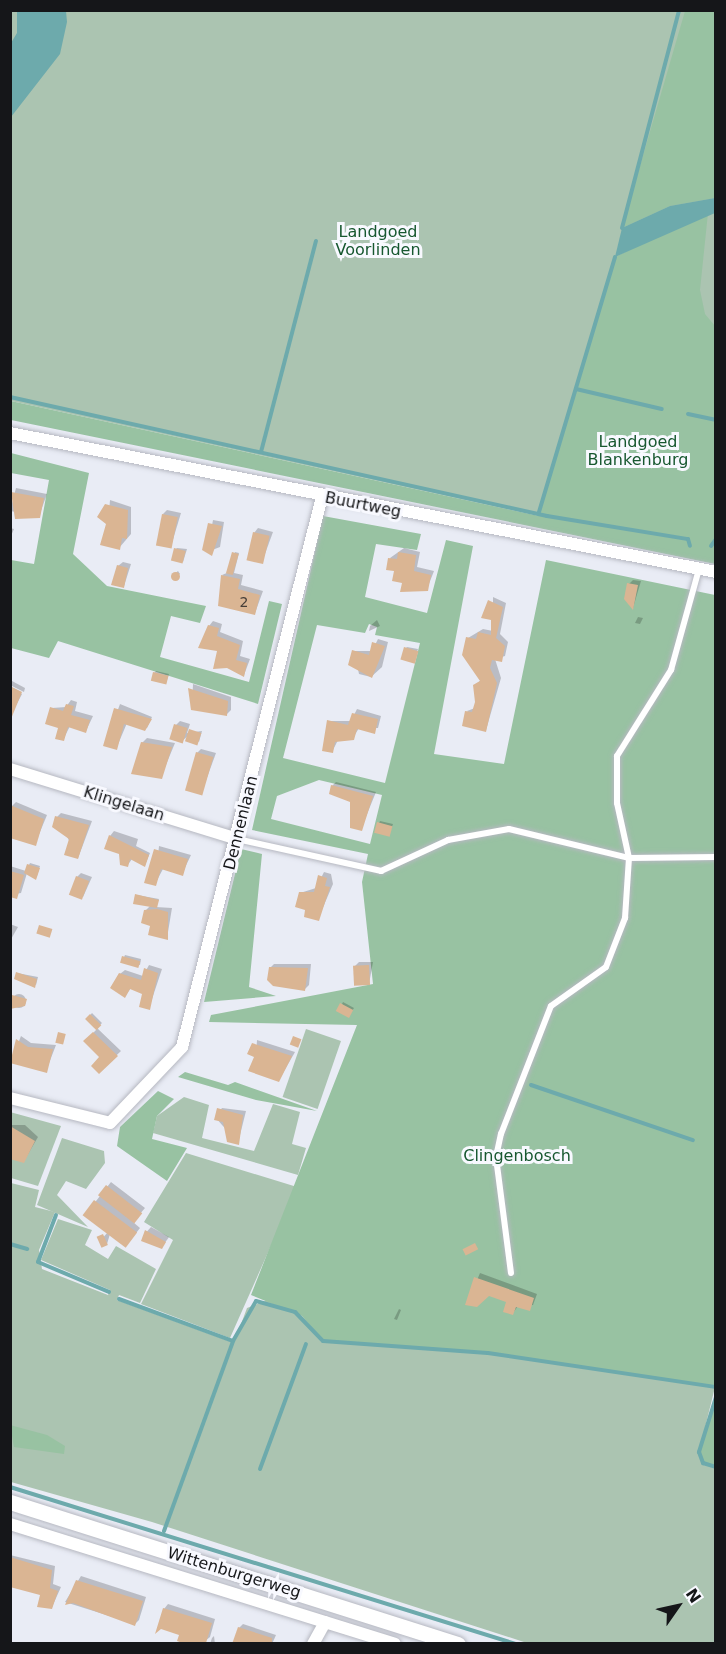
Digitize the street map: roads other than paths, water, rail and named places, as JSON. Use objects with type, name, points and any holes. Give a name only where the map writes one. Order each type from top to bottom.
[{"type":"street","name":"Buurtweg","points":[[10,433],[322,497],[716,572]]},
{"type":"street","name":"Dennenlaan","points":[[10,1098],[110,1123],[171,1062],[189,1030],[322,497]]},
{"type":"street","name":"Klingelaan","points":[[10,769],[237,839]]},
{"type":"street","name":"Wittenburgerweg","points":[[10,1502],[458,1644]]},
{"type":"street","name":"Wittenburgerweg","points":[[10,1524],[395,1644]]},
{"type":"street","points":[[313,1644],[325,1622]]},
{"type":"lane","points":[[511,1274],[496,1157],[501,1134],[551,1006],[606,967],[625,918],[629,858],[617,803],[617,756],[671,670],[699,569]]},
{"type":"lane","points":[[237,839],[381,870],[448,840],[509,829],[629,858],[716,857]]},
{"type":"water","points":[[17,11],[66,11],[67,22],[60,54],[11,117],[11,43],[17,33]]},
{"type":"water","points":[[715,198],[715,213],[615,257],[622,228],[670,206]]},
{"type":"waterway","points":[[622,228],[679,10]]},
{"type":"waterway","points":[[261,452],[316,241]]},
{"type":"waterway","points":[[539,512],[615,257]]},
{"type":"waterway","points":[[576,389],[662,409]]},
{"type":"waterway","points":[[10,397],[547,516],[688,539],[690,546]]},
{"type":"waterway","points":[[688,414],[716,420]]},
{"type":"waterway","points":[[711,546],[716,539]]},
{"type":"waterway","points":[[531,1085],[693,1140]]},
{"type":"waterway","points":[[56,1215],[38,1262],[109,1292]]},
{"type":"waterway","points":[[10,1244],[27,1249]]},
{"type":"waterway","points":[[119,1299],[233,1341]]},
{"type":"waterway","points":[[164,1531],[233,1341],[256,1301],[295,1312],[323,1341],[488,1353],[716,1387]]},
{"type":"waterway","points":[[260,1469],[306,1344]]},
{"type":"waterway","points":[[716,1397],[699,1452],[703,1463],[716,1467]]},
{"type":"waterway","points":[[10,1487],[516,1644]]},
{"type":"park label","name":"Landgoed Voorlinden","points":[[378,241]]},
{"type":"park label","name":"Landgoed Blankenburg","points":[[638,451]]},
{"type":"park label","name":"Clingenbosch","points":[[517,1156]]}]
